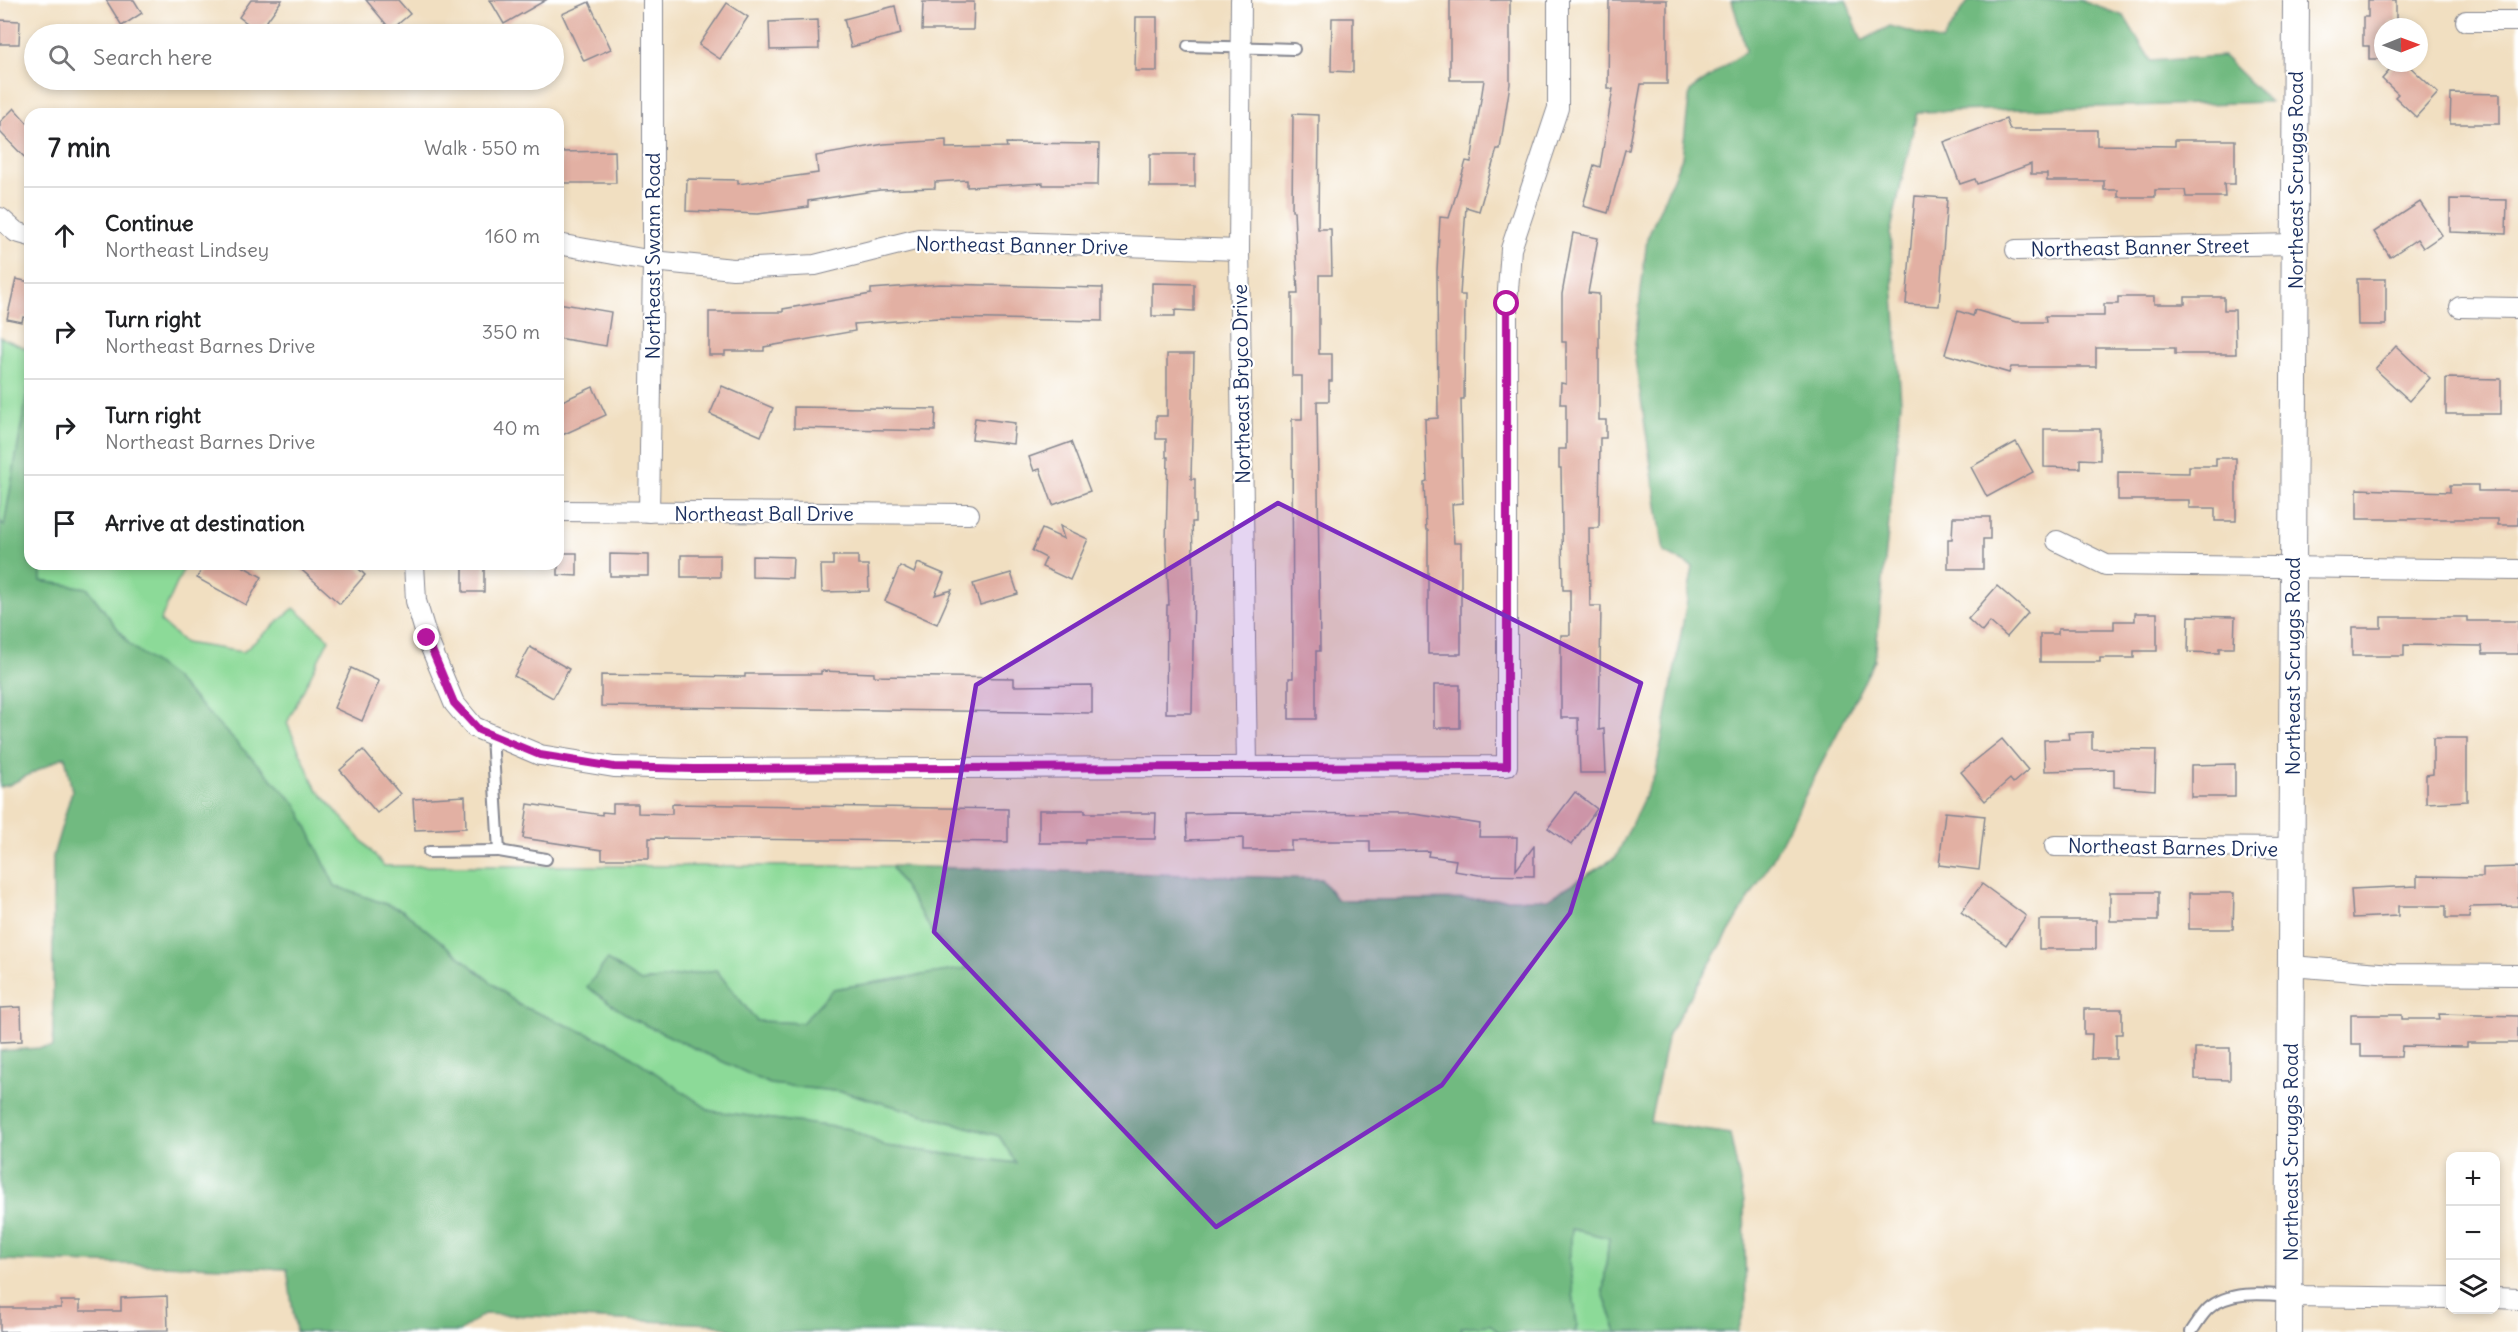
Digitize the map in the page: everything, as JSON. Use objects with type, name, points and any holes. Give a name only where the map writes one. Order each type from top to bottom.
[{"type":"street","name":"Northeast Swann Road","points":[[649,512],[653,261],[653,0]]},
{"type":"street","name":"Northeast Bryco Drive","points":[[1241,0],[1239,250],[1247,767]]},
{"type":"street","points":[[414,570],[416,601],[427,638],[450,695],[474,727],[540,755],[614,767],[693,769],[1507,766],[1507,304],[1511,249],[1558,108],[1558,0]]},
{"type":"street","name":"Northeast Scruggs Road","points":[[2289,1332],[2296,0]]},
{"type":"street","points":[[2466,21],[2518,21]]},
{"type":"street","points":[[0,218],[16,232],[24,234]]},
{"type":"street","name":"Northeast Banner Drive","points":[[564,245],[653,261],[733,269],[815,265],[919,239],[1239,250]]},
{"type":"street","name":"Northeast Banner Street","points":[[2016,249],[2295,244]]},
{"type":"street","points":[[2460,307],[2518,308]]},
{"type":"street","name":"Northeast Ball Drive","points":[[564,511],[969,514]]},
{"type":"street","points":[[2057,541],[2106,565],[2518,570]]},
{"type":"street","name":"Northeast Barnes Drive","points":[[2055,846],[2292,848]]},
{"type":"street","points":[[2291,966],[2392,974],[2518,975]]},
{"type":"street","points":[[2290,1296],[2446,1298]]},
{"type":"street","points":[[2500,1298],[2518,1299]]},
{"type":"lane","points":[[1188,46],[1294,49]]},
{"type":"lane","points":[[492,736],[499,851]]},
{"type":"lane","points":[[429,852],[499,851],[546,859]]},
{"type":"lane","points":[[2191,1332],[2209,1308],[2234,1297],[2259,1293],[2290,1296]]},
{"type":"highlighted area","points":[[1278,503],[1641,683],[1570,913],[1442,1085],[1216,1227],[934,932],[976,685]]},
{"type":"green space","points":[[1732,0],[1846,0],[1862,41],[1890,26],[1942,41],[1969,0],[2079,0],[2124,16],[2151,61],[2223,56],[2270,102],[1917,112],[1890,234],[1901,403],[1875,660],[1772,860],[1668,1034],[1650,1122],[1730,1134],[1744,1201],[1746,1305],[1738,1332],[1617,1332],[1603,1293],[1609,1238],[1572,1229],[1569,1262],[1577,1325],[1575,1332],[1499,1332],[1491,1325],[1461,1327],[1462,1332],[737,1332],[714,1324],[484,1314],[459,1332],[296,1332],[287,1269],[0,1260],[0,1051],[53,1047],[53,856],[72,791],[65,756],[9,785],[0,787],[0,521],[4,526],[24,411],[24,570],[41,570],[41,581],[87,588],[130,645],[173,677],[297,805],[335,886],[402,910],[519,1005],[616,1046],[711,1111],[850,1129],[885,1146],[1016,1163],[999,1136],[844,1092],[770,1084],[633,1019],[587,987],[607,960],[641,982],[716,970],[757,1021],[802,1023],[833,989],[968,968],[933,933],[891,866],[1321,879],[1337,900],[1548,899],[1616,857],[1656,772],[1693,567],[1664,552],[1634,352],[1647,239],[1682,157],[1690,91],[1746,51]]},
{"type":"green space","points":[[0,337],[24,347],[24,411],[4,527],[0,521]]},
{"type":"green space","points":[[41,570],[183,570],[160,621],[185,643],[243,652],[294,608],[329,639],[287,723],[316,788],[384,866],[891,866],[933,933],[969,968],[833,989],[802,1023],[757,1021],[716,970],[641,982],[633,1019],[770,1084],[844,1092],[999,1136],[1017,1163],[885,1146],[850,1129],[711,1111],[616,1046],[519,1005],[402,910],[335,886],[296,805],[173,677],[130,645],[87,588],[40,581]]},
{"type":"green space","points":[[1572,1229],[1609,1238],[1603,1292],[1617,1332],[1575,1332],[1577,1324],[1569,1262]]},
{"type":"green space","points":[[1492,1325],[1499,1332],[1462,1332],[1460,1327]]},
{"type":"building","points":[[106,0],[134,0],[142,13],[125,24],[121,24]]},
{"type":"building","points":[[251,0],[282,0],[265,24],[248,24],[239,17]]},
{"type":"building","points":[[366,0],[398,0],[410,14],[398,24],[386,24]]},
{"type":"building","points":[[490,0],[546,0],[504,24]]},
{"type":"building","points":[[1450,0],[1510,0],[1510,84],[1500,149],[1497,149],[1479,211],[1466,207],[1460,295],[1465,295],[1464,399],[1461,399],[1463,503],[1452,504],[1454,543],[1461,543],[1461,654],[1428,654],[1428,530],[1426,530],[1424,482],[1427,481],[1425,419],[1438,418],[1437,271],[1440,217],[1449,218],[1466,161],[1471,162],[1484,80],[1450,80]]},
{"type":"building","points":[[1609,0],[1667,0],[1667,84],[1641,84],[1629,150],[1625,150],[1608,213],[1583,206],[1594,165],[1600,167],[1613,89],[1608,89]]},
{"type":"building","points":[[2368,0],[2396,0],[2396,18],[2374,18],[2374,59],[2369,59],[2369,46],[2363,46],[2363,17],[2368,17]]},
{"type":"building","points":[[589,2],[611,49],[584,61],[562,14]]},
{"type":"building","points":[[923,2],[974,2],[973,30],[922,30]]},
{"type":"building","points":[[727,3],[748,17],[720,59],[699,45]]},
{"type":"building","points":[[895,6],[901,34],[851,47],[844,19]]},
{"type":"building","points":[[1136,17],[1157,17],[1157,71],[1135,71]]},
{"type":"building","points":[[1332,18],[1353,18],[1353,72],[1331,71]]},
{"type":"building","points":[[0,20],[20,21],[19,44],[0,44]]},
{"type":"building","points":[[818,20],[819,49],[770,50],[769,22]]},
{"type":"building","points":[[2388,72],[2416,72],[2438,93],[2416,117],[2395,97],[2398,94],[2382,79]]},
{"type":"building","points":[[2451,93],[2500,94],[2500,124],[2450,124]]},
{"type":"building","points":[[14,108],[24,119],[24,157],[0,132],[0,122]]},
{"type":"building","points":[[1293,114],[1319,115],[1318,229],[1331,229],[1332,275],[1319,275],[1319,354],[1332,354],[1332,381],[1329,381],[1329,401],[1317,401],[1320,651],[1316,651],[1316,719],[1289,719],[1289,678],[1293,678],[1292,419],[1302,419],[1302,376],[1292,376],[1292,294],[1298,294],[1294,211],[1292,211]]},
{"type":"building","points":[[2006,119],[2010,130],[2097,130],[2097,145],[2175,146],[2175,140],[2235,140],[2235,184],[2224,184],[2225,197],[2186,197],[2185,190],[2155,190],[2155,197],[2118,197],[2118,190],[2104,190],[2104,181],[2047,181],[2047,174],[2031,174],[2031,164],[1977,184],[1975,179],[1960,184],[1944,142]]},
{"type":"building","points":[[946,140],[946,148],[1007,147],[1006,143],[1099,144],[1098,185],[1043,185],[1043,183],[967,187],[967,180],[935,182],[935,188],[880,190],[808,201],[808,207],[758,214],[686,211],[687,179],[738,180],[738,184],[818,173],[816,156],[884,144]]},
{"type":"building","points":[[615,151],[616,183],[564,183],[564,152]]},
{"type":"building","points":[[1150,154],[1195,154],[1195,187],[1150,187]]},
{"type":"building","points":[[1915,196],[1947,198],[1939,306],[1906,304]]},
{"type":"building","points":[[2450,199],[2507,200],[2506,234],[2450,232]]},
{"type":"building","points":[[2420,202],[2442,235],[2423,248],[2417,239],[2390,257],[2374,232]]},
{"type":"building","points":[[1573,233],[1598,238],[1588,293],[1599,294],[1599,420],[1606,420],[1606,438],[1600,438],[1599,528],[1589,528],[1590,606],[1601,606],[1599,730],[1604,729],[1606,773],[1580,773],[1578,718],[1561,718],[1561,635],[1570,635],[1570,590],[1563,590],[1561,468],[1559,468],[1559,449],[1566,449],[1566,404],[1560,404],[1561,383],[1566,384],[1566,342],[1562,342],[1562,294]]},
{"type":"building","points":[[16,279],[24,281],[22,322],[7,319]]},
{"type":"building","points":[[2357,279],[2386,279],[2386,325],[2358,325]]},
{"type":"building","points":[[1152,283],[1194,284],[1194,311],[1175,310],[1175,316],[1152,316]]},
{"type":"building","points":[[940,284],[1102,288],[1102,321],[938,318],[854,324],[855,331],[764,347],[764,351],[725,351],[725,355],[709,355],[709,312],[783,312],[783,309],[871,294],[871,289]]},
{"type":"building","points":[[2118,297],[2154,297],[2154,304],[2185,304],[2185,297],[2224,297],[2224,310],[2235,310],[2236,354],[2175,354],[2175,348],[2096,348],[2096,367],[2011,367],[2009,373],[1945,354],[1958,311],[1973,316],[1975,310],[2017,322],[2046,322],[2045,316],[2104,316],[2104,304],[2118,304]]},
{"type":"building","points":[[564,304],[611,312],[606,346],[564,339]]},
{"type":"building","points":[[2396,346],[2430,378],[2410,401],[2375,369]]},
{"type":"building","points":[[1167,354],[1194,354],[1191,479],[1195,479],[1195,522],[1192,522],[1194,583],[1192,713],[1166,713],[1167,605],[1169,605],[1166,542],[1168,457],[1166,457],[1166,439],[1156,439],[1156,416],[1167,416]]},
{"type":"building","points":[[2446,378],[2501,379],[2501,414],[2446,414]]},
{"type":"building","points":[[722,386],[773,408],[761,436],[710,414]]},
{"type":"building","points":[[593,387],[606,415],[564,434],[564,400]]},
{"type":"building","points":[[794,407],[936,409],[935,431],[794,428]]},
{"type":"building","points":[[975,418],[1015,423],[1013,444],[972,439]]},
{"type":"building","points":[[2044,429],[2100,429],[2100,460],[2080,459],[2080,468],[2044,467]]},
{"type":"building","points":[[1071,442],[1090,491],[1053,505],[1040,469],[1034,471],[1029,457]]},
{"type":"building","points":[[2016,442],[2033,472],[1987,497],[1971,467]]},
{"type":"building","points":[[2216,458],[2236,458],[2236,521],[2215,521],[2215,508],[2189,508],[2189,500],[2118,500],[2118,472],[2189,473],[2189,466],[2216,466]]},
{"type":"building","points":[[2450,485],[2478,485],[2478,491],[2518,491],[2518,525],[2498,525],[2498,519],[2357,519],[2357,489],[2450,492]]},
{"type":"building","points":[[1953,517],[1990,517],[1990,539],[1983,539],[1983,569],[1948,569],[1948,539],[1952,539]]},
{"type":"building","points":[[1060,526],[1088,539],[1070,580],[1042,567],[1046,558],[1032,551],[1042,529],[1064,539]]},
{"type":"building","points":[[564,553],[577,553],[577,576],[558,575],[558,570],[564,570]]},
{"type":"building","points":[[610,554],[649,555],[649,576],[610,576]]},
{"type":"building","points":[[681,555],[720,555],[720,577],[681,577]]},
{"type":"building","points":[[752,556],[793,557],[792,578],[752,577]]},
{"type":"building","points":[[833,556],[858,556],[858,565],[868,565],[869,591],[822,592],[821,565],[833,565]]},
{"type":"building","points":[[918,563],[944,574],[935,595],[952,590],[937,624],[885,601],[900,566],[914,573]]},
{"type":"building","points":[[201,570],[250,570],[262,577],[246,605],[197,578]]},
{"type":"building","points":[[302,570],[360,570],[365,575],[340,604]]},
{"type":"building","points":[[463,570],[484,570],[484,592],[463,592]]},
{"type":"building","points":[[1011,573],[1018,594],[980,605],[973,584]]},
{"type":"building","points":[[1997,586],[2028,613],[2007,637],[1990,622],[1982,632],[1968,619]]},
{"type":"building","points":[[2135,613],[2157,613],[2157,651],[2134,651],[2134,658],[2100,658],[2100,662],[2040,662],[2040,634],[2058,634],[2058,629],[2114,629],[2114,621],[2135,621]]},
{"type":"building","points":[[2189,616],[2235,617],[2234,648],[2219,648],[2219,653],[2188,652]]},
{"type":"building","points":[[2381,617],[2467,617],[2467,621],[2518,621],[2518,654],[2483,654],[2482,646],[2404,645],[2404,656],[2352,656],[2352,628],[2381,628]]},
{"type":"building","points":[[530,647],[569,669],[553,698],[514,676]]},
{"type":"building","points":[[351,668],[379,681],[362,721],[334,708]]},
{"type":"building","points":[[821,671],[874,673],[874,676],[1014,678],[1014,686],[1092,685],[1092,713],[601,706],[601,675],[745,677],[745,674],[821,674]]},
{"type":"building","points":[[1434,685],[1460,685],[1460,728],[1434,728]]},
{"type":"building","points":[[2092,732],[2092,749],[2156,750],[2155,790],[2114,787],[2114,769],[2045,771],[2044,740],[2069,739],[2068,733]]},
{"type":"building","points":[[2433,738],[2467,738],[2467,801],[2426,803],[2426,775],[2433,774]]},
{"type":"building","points":[[2002,739],[2028,770],[2013,783],[2010,779],[1985,801],[1961,772]]},
{"type":"building","points":[[363,750],[400,794],[377,813],[340,770]]},
{"type":"building","points":[[2235,764],[2235,797],[2191,797],[2191,765]]},
{"type":"building","points":[[1575,792],[1597,809],[1571,845],[1548,828]]},
{"type":"building","points":[[465,796],[466,828],[415,830],[413,799]]},
{"type":"building","points":[[528,804],[602,815],[602,812],[613,813],[613,804],[638,804],[638,813],[672,814],[672,804],[1008,809],[1008,842],[649,838],[649,859],[602,859],[602,850],[523,838]]},
{"type":"building","points":[[1039,810],[1085,810],[1085,813],[1156,813],[1155,839],[1085,839],[1085,843],[1039,843]]},
{"type":"building","points":[[1945,812],[1985,816],[1979,870],[1939,865]]},
{"type":"building","points":[[1186,814],[1414,814],[1480,824],[1479,837],[1517,837],[1516,870],[1534,846],[1534,876],[1479,875],[1454,871],[1456,860],[1428,856],[1429,851],[1370,852],[1370,841],[1291,841],[1291,850],[1243,850],[1243,838],[1187,840]]},
{"type":"building","points":[[2518,867],[2518,906],[2470,907],[2469,918],[2446,918],[2446,906],[2398,906],[2398,916],[2353,918],[2351,889],[2417,886],[2417,876],[2483,877],[2483,868]]},
{"type":"building","points":[[1982,884],[2026,916],[2006,945],[1961,912]]},
{"type":"building","points":[[2110,892],[2158,892],[2158,921],[2110,921]]},
{"type":"building","points":[[2189,893],[2234,893],[2233,929],[2189,929]]},
{"type":"building","points":[[2039,920],[2096,920],[2096,949],[2039,949]]},
{"type":"building","points":[[21,1007],[22,1041],[0,1042],[0,1008]]},
{"type":"building","points":[[2084,1009],[2122,1009],[2122,1034],[2116,1034],[2116,1059],[2091,1059],[2092,1034],[2084,1034]]},
{"type":"building","points":[[2439,1014],[2518,1016],[2518,1043],[2467,1043],[2467,1047],[2402,1046],[2401,1057],[2361,1057],[2361,1044],[2351,1044],[2351,1015],[2402,1015],[2402,1019],[2440,1019]]},
{"type":"building","points":[[2195,1048],[2230,1048],[2230,1080],[2195,1079]]},
{"type":"building","points":[[167,1296],[168,1330],[0,1332],[0,1308],[61,1308],[61,1301],[80,1301],[80,1311],[121,1311],[121,1298]]},
{"type":"route","points":[[427,638],[454,703],[474,727],[540,755],[614,767],[693,769],[1507,766],[1507,304]]}]
